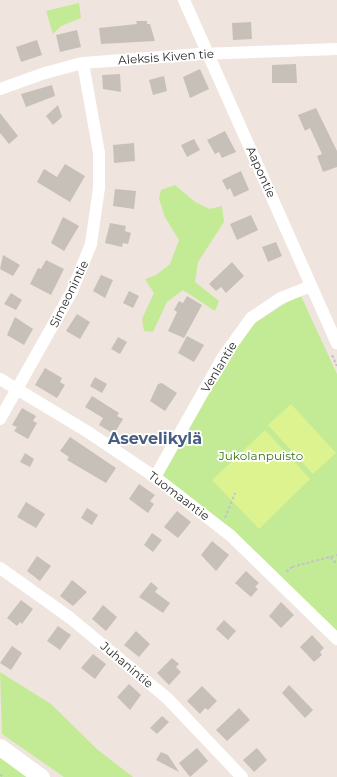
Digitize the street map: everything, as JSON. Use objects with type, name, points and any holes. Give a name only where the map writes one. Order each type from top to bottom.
[{"type":"main road","points":[[0,747],[41,777]]},
{"type":"street","name":"Aapontie","points":[[184,0],[337,344]]},
{"type":"street","name":"Aleksis Kiven tie","points":[[0,89],[44,73],[83,63],[209,54],[337,49]]},
{"type":"street","name":"Simeonintie","points":[[0,419],[79,278],[91,244],[99,188],[99,153],[83,63]]},
{"type":"street","name":"Venlantie","points":[[154,477],[224,357],[251,318],[281,298],[310,286]]},
{"type":"street","name":"Tuomaantie","points":[[0,379],[154,477],[221,528],[337,639]]},
{"type":"street","name":"Juhanintie","points":[[0,568],[70,618],[171,702],[242,777]]},
{"type":"path","points":[[221,528],[235,493]]},
{"type":"path","points":[[276,580],[292,567],[337,555]]},
{"type":"path","points":[[330,557],[337,564]]},
{"type":"path","points":[[0,774],[4,777]]},
{"type":"green space","points":[[79,3],[81,18],[61,26],[53,34],[46,11]]},
{"type":"green space","points":[[175,185],[195,202],[210,209],[222,206],[224,222],[198,262],[195,282],[219,301],[215,311],[183,290],[167,302],[153,332],[144,331],[142,319],[154,293],[145,279],[156,275],[170,264],[179,240],[165,217],[159,199],[161,190]]},
{"type":"green space","name":"Jukolanpuisto","points":[[300,294],[337,374],[337,632],[162,477],[226,361],[255,323]]},
{"type":"green space","points":[[291,404],[336,453],[313,474],[268,425]]},
{"type":"green space","points":[[265,430],[310,479],[259,529],[212,480]]},
{"type":"green space","points":[[0,672],[51,704],[98,750],[133,777],[64,777],[2,734]]},
{"type":"green space","points":[[0,757],[28,777],[0,777]]},
{"type":"building","points":[[136,21],[147,21],[147,24],[150,24],[155,41],[101,44],[99,28],[137,24]]},
{"type":"building","points":[[251,22],[252,39],[233,40],[232,23]]},
{"type":"building","points":[[77,30],[81,47],[60,52],[56,35]]},
{"type":"building","points":[[37,40],[42,55],[21,62],[16,47]]},
{"type":"building","points":[[296,64],[297,83],[272,83],[272,65]]},
{"type":"building","points":[[200,69],[209,89],[190,98],[183,77]]},
{"type":"building","points":[[120,74],[121,92],[103,89],[102,75]]},
{"type":"building","points":[[164,76],[167,91],[153,95],[149,80]]},
{"type":"building","points":[[52,85],[55,96],[26,107],[21,94]]},
{"type":"building","points":[[58,105],[62,117],[53,125],[46,116]]},
{"type":"building","points":[[316,108],[337,151],[337,167],[323,172],[317,156],[322,154],[310,128],[305,131],[298,115]]},
{"type":"building","points":[[0,113],[18,136],[9,144],[0,133]]},
{"type":"building","points":[[225,131],[236,152],[222,158],[219,152],[215,154],[207,140]]},
{"type":"building","points":[[194,139],[200,150],[187,157],[181,145]]},
{"type":"building","points":[[134,143],[135,161],[114,163],[113,145]]},
{"type":"building","points":[[65,164],[85,176],[70,202],[37,182],[44,169],[57,177]]},
{"type":"building","points":[[241,171],[249,190],[234,197],[230,188],[227,190],[222,180]]},
{"type":"building","points":[[115,189],[136,191],[134,209],[113,206]]},
{"type":"building","points":[[251,215],[258,230],[237,240],[230,224]]},
{"type":"building","points":[[63,217],[79,226],[64,251],[51,243]]},
{"type":"building","points":[[110,223],[126,226],[125,231],[131,233],[128,244],[123,243],[122,247],[105,243]]},
{"type":"building","points":[[276,242],[282,256],[268,262],[262,247]]},
{"type":"building","points":[[3,255],[20,265],[13,276],[0,269]]},
{"type":"building","points":[[46,260],[64,269],[51,295],[30,284],[38,268],[41,269]]},
{"type":"building","points":[[232,262],[244,276],[226,293],[221,287],[216,291],[209,284]]},
{"type":"building","points":[[101,275],[113,280],[105,298],[93,291]]},
{"type":"building","points":[[129,291],[139,296],[133,308],[123,303]]},
{"type":"building","points":[[11,293],[22,300],[16,310],[4,304]]},
{"type":"building","points":[[187,296],[202,305],[184,338],[168,331],[177,312],[174,310],[179,301],[183,303]]},
{"type":"building","points":[[77,314],[90,322],[80,339],[66,331]]},
{"type":"building","points":[[15,317],[33,329],[24,345],[7,335]]},
{"type":"building","points":[[187,336],[204,345],[194,362],[178,353]]},
{"type":"building","points":[[118,337],[127,342],[120,354],[111,349]]},
{"type":"building","points":[[45,368],[62,378],[60,382],[65,385],[57,398],[35,385]]},
{"type":"building","points":[[95,377],[107,384],[102,393],[90,386]]},
{"type":"building","points":[[162,383],[177,393],[165,411],[150,401],[158,384]]},
{"type":"building","points":[[92,396],[119,413],[117,416],[123,419],[114,434],[99,425],[103,418],[85,407]]},
{"type":"building","points":[[22,408],[36,416],[33,421],[37,423],[28,439],[14,431],[17,427],[12,425]]},
{"type":"building","points":[[70,437],[116,468],[106,483],[67,460],[69,457],[60,451]]},
{"type":"building","points":[[25,453],[34,459],[30,467],[20,462]]},
{"type":"building","points":[[139,484],[155,495],[150,501],[154,504],[148,513],[129,499]]},
{"type":"building","points":[[26,502],[45,514],[36,528],[17,517]]},
{"type":"building","points":[[87,508],[98,515],[92,525],[81,518]]},
{"type":"building","points":[[177,511],[191,522],[178,538],[164,527]]},
{"type":"building","points":[[152,533],[162,540],[153,552],[144,545]]},
{"type":"building","points":[[212,541],[229,555],[216,571],[201,555]]},
{"type":"building","points":[[37,556],[51,566],[40,581],[27,571]]},
{"type":"building","points":[[246,571],[259,583],[255,587],[258,589],[251,597],[235,583]]},
{"type":"building","points":[[72,580],[87,592],[73,606],[60,596]]},
{"type":"building","points":[[151,582],[158,588],[155,592],[170,603],[163,613],[139,597]]},
{"type":"building","points":[[21,600],[33,609],[22,624],[20,622],[17,626],[7,618]]},
{"type":"building","points":[[281,602],[294,615],[281,628],[269,616]]},
{"type":"building","points":[[103,605],[117,617],[106,631],[92,619]]},
{"type":"building","points":[[224,620],[236,631],[228,640],[216,629]]},
{"type":"building","points":[[58,626],[71,635],[60,650],[47,641]]},
{"type":"building","points":[[136,631],[150,644],[139,657],[124,645]]},
{"type":"building","points":[[312,635],[324,648],[320,652],[322,655],[314,662],[300,647]]},
{"type":"building","points":[[12,646],[22,653],[11,670],[0,663]]},
{"type":"building","points":[[93,654],[106,664],[95,679],[81,668]]},
{"type":"building","points":[[172,658],[179,664],[176,667],[181,672],[169,685],[157,673]]},
{"type":"building","points":[[129,684],[141,695],[130,710],[117,697]]},
{"type":"building","points":[[289,685],[313,710],[305,718],[282,693]]},
{"type":"building","points":[[202,686],[217,701],[208,710],[205,708],[200,714],[187,701]]},
{"type":"building","points":[[239,708],[250,720],[227,741],[216,730]]},
{"type":"building","points":[[162,716],[169,722],[157,734],[150,728]]},
{"type":"building","points":[[197,748],[208,761],[190,777],[179,763]]},
{"type":"building","points":[[257,748],[267,760],[254,772],[243,760]]},
{"type":"building","points":[[161,752],[168,755],[179,772],[156,760]]},
{"type":"district","name":"Asevelikylä","points":[[155,439]]}]
